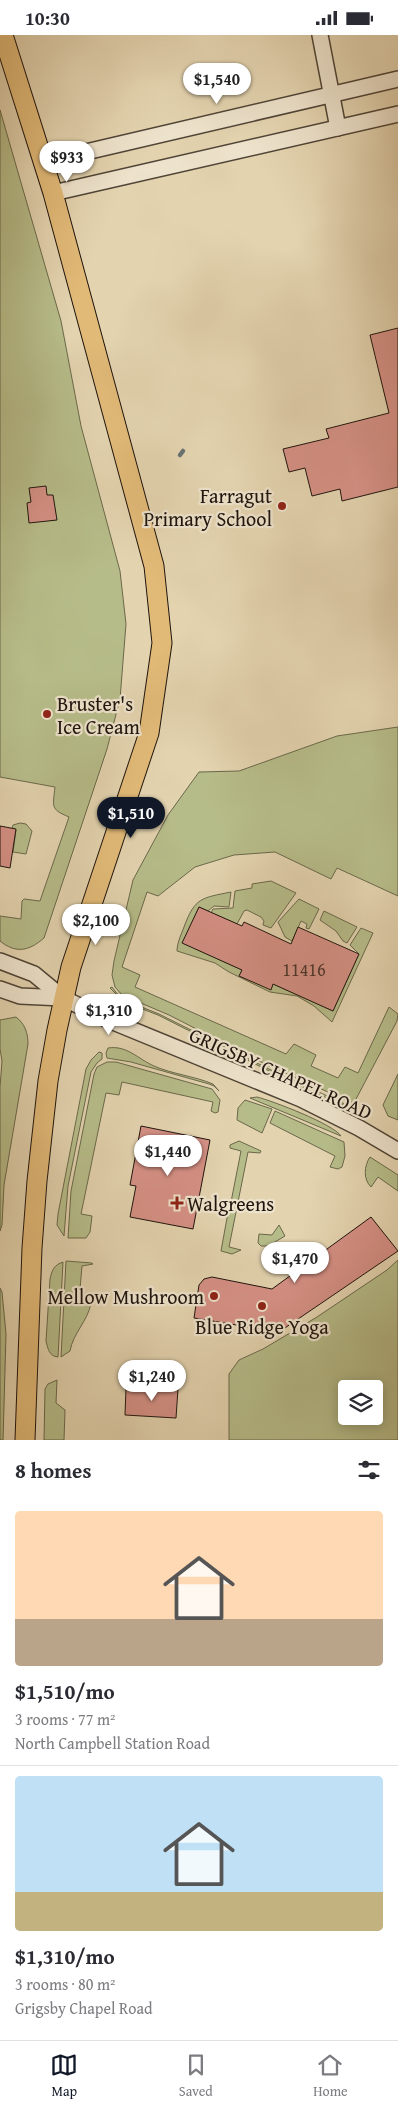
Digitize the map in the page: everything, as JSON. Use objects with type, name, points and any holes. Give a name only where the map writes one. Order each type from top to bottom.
[{"type":"main road","points":[[3,35],[53,193],[154,566],[162,643],[148,733],[71,967],[63,998],[48,1081],[36,1181],[25,1440]]},
{"type":"street","points":[[320,35],[338,128]]},
{"type":"street","points":[[44,162],[398,79]]},
{"type":"street","points":[[53,193],[398,114]]},
{"type":"street","points":[[0,961],[34,974],[63,998]]},
{"type":"street","points":[[0,989],[20,996],[63,998]]},
{"type":"street","name":"GRIGSBY CHAPEL ROAD","points":[[63,998],[115,1022],[301,1099],[359,1128],[398,1151]]},
{"type":"green space","points":[[0,110],[61,321],[81,426],[120,571],[126,624],[120,699],[107,749],[44,938],[33,946],[22,949],[12,948],[0,941],[0,916],[21,919],[22,901],[24,899],[40,901],[69,817],[54,807],[55,787],[0,777]]},
{"type":"green space","points":[[398,727],[398,896],[337,868],[331,879],[275,852],[234,855],[195,867],[158,896],[147,892],[122,967],[140,975],[135,987],[286,1054],[294,1044],[316,1055],[311,1066],[338,1078],[345,1067],[358,1073],[389,1007],[398,1014],[397,1021],[353,1103],[269,1066],[169,1015],[122,995],[115,987],[112,975],[133,880],[168,815],[199,772],[239,771],[337,736]]},
{"type":"green space","points":[[26,824],[32,831],[26,854],[13,852],[16,830],[12,829],[13,825]]},
{"type":"green space","points":[[271,881],[296,893],[271,928],[263,925],[264,921],[261,917],[247,910],[244,911],[237,924],[211,913],[213,909],[233,908],[235,891],[252,888],[252,884]]},
{"type":"green space","points":[[231,892],[229,907],[214,906],[208,911],[199,907],[183,943],[242,970],[240,975],[271,989],[273,984],[333,1011],[359,954],[350,945],[361,928],[373,933],[332,1022],[314,1006],[297,996],[270,992],[215,963],[177,951],[179,939],[188,917],[196,904],[206,898]]},
{"type":"green space","points":[[299,899],[319,909],[309,929],[306,928],[307,924],[301,921],[292,941],[285,937],[278,922]]},
{"type":"green space","points":[[324,911],[357,927],[347,943],[343,941],[336,931],[320,920]]},
{"type":"green space","points":[[112,987],[124,1000],[159,1014],[275,1072],[347,1105],[340,1104],[275,1074],[158,1015],[124,1002],[110,988]]},
{"type":"green space","points":[[16,1017],[25,1029],[28,1044],[4,1185],[0,1231],[0,1087],[2,1061],[0,1020]]},
{"type":"green space","points":[[108,1048],[127,1051],[161,1069],[213,1084],[219,1091],[209,1084],[131,1062],[107,1058]]},
{"type":"green space","points":[[99,1052],[102,1053],[102,1059],[91,1072],[68,1186],[64,1236],[57,1225],[58,1214],[86,1069]]},
{"type":"green space","points":[[107,1062],[116,1062],[212,1089],[220,1100],[218,1112],[211,1111],[213,1102],[122,1082],[119,1095],[106,1093],[81,1214],[92,1216],[90,1232],[86,1238],[68,1238],[71,1191],[94,1074],[97,1067]]},
{"type":"green space","points":[[398,1074],[398,1120],[388,1116],[383,1105]]},
{"type":"green space","points":[[257,1097],[315,1119],[327,1125],[341,1136],[250,1098]]},
{"type":"green space","points":[[245,1100],[272,1109],[262,1133],[237,1120],[238,1108]]},
{"type":"green space","points":[[275,1111],[344,1142],[345,1156],[342,1167],[338,1169],[330,1167],[335,1156],[270,1123]]},
{"type":"green space","points":[[239,1141],[261,1151],[260,1153],[248,1152],[229,1247],[241,1250],[232,1254],[221,1251],[229,1207],[218,1202],[221,1200],[231,1202],[241,1151],[230,1148],[230,1145]]},
{"type":"green space","points":[[370,1157],[398,1175],[398,1191],[378,1177],[371,1187],[368,1184],[365,1172],[366,1164]]},
{"type":"green space","points":[[279,1225],[285,1236],[268,1246],[261,1246],[258,1243],[259,1234],[272,1235]]},
{"type":"green space","points":[[398,1260],[398,1440],[229,1440],[229,1374],[239,1360],[263,1349],[317,1317],[387,1270]]},
{"type":"green space","points":[[66,1261],[93,1264],[82,1266],[79,1301],[91,1303],[87,1316],[74,1338],[70,1351],[61,1357]]},
{"type":"green space","points":[[63,1262],[58,1357],[51,1354],[46,1341],[50,1279],[54,1268]]},
{"type":"green space","points":[[0,1288],[6,1334],[3,1440],[0,1440]]},
{"type":"green space","points":[[57,1380],[56,1403],[65,1410],[64,1440],[44,1440],[45,1389],[48,1384]]},
{"type":"building","name":"Farragut Primary School","points":[[398,328],[398,487],[342,501],[340,489],[312,496],[305,468],[289,472],[283,449],[329,438],[326,429],[389,413],[370,335]]},
{"type":"building","points":[[46,486],[47,495],[53,495],[57,520],[29,523],[27,503],[31,502],[29,488]]},
{"type":"building","points":[[0,826],[16,829],[10,868],[0,866]]},
{"type":"building","points":[[199,907],[242,926],[244,922],[291,944],[298,927],[359,954],[333,1011],[273,984],[271,990],[239,976],[242,970],[182,943]]},
{"type":"building","name":"Walgreens","points":[[141,1126],[210,1140],[193,1229],[130,1217],[136,1186],[130,1185]]},
{"type":"building","points":[[371,1217],[398,1251],[279,1332],[194,1318],[199,1285],[204,1279],[212,1277],[272,1289]]},
{"type":"building","points":[[126,1388],[178,1389],[176,1418],[125,1415]]},
{"type":"waterway","points":[[180,455],[183,451]]},
{"type":"place","name":"Farragut Primary School","points":[[282,506]]},
{"type":"place","name":"Bruster's Ice Cream","points":[[47,714]]},
{"type":"place","name":"Walgreens","points":[[177,1203]]},
{"type":"place","name":"Mellow Mushroom","points":[[214,1296]]},
{"type":"place","name":"Blue Ridge Yoga","points":[[262,1306]]}]
